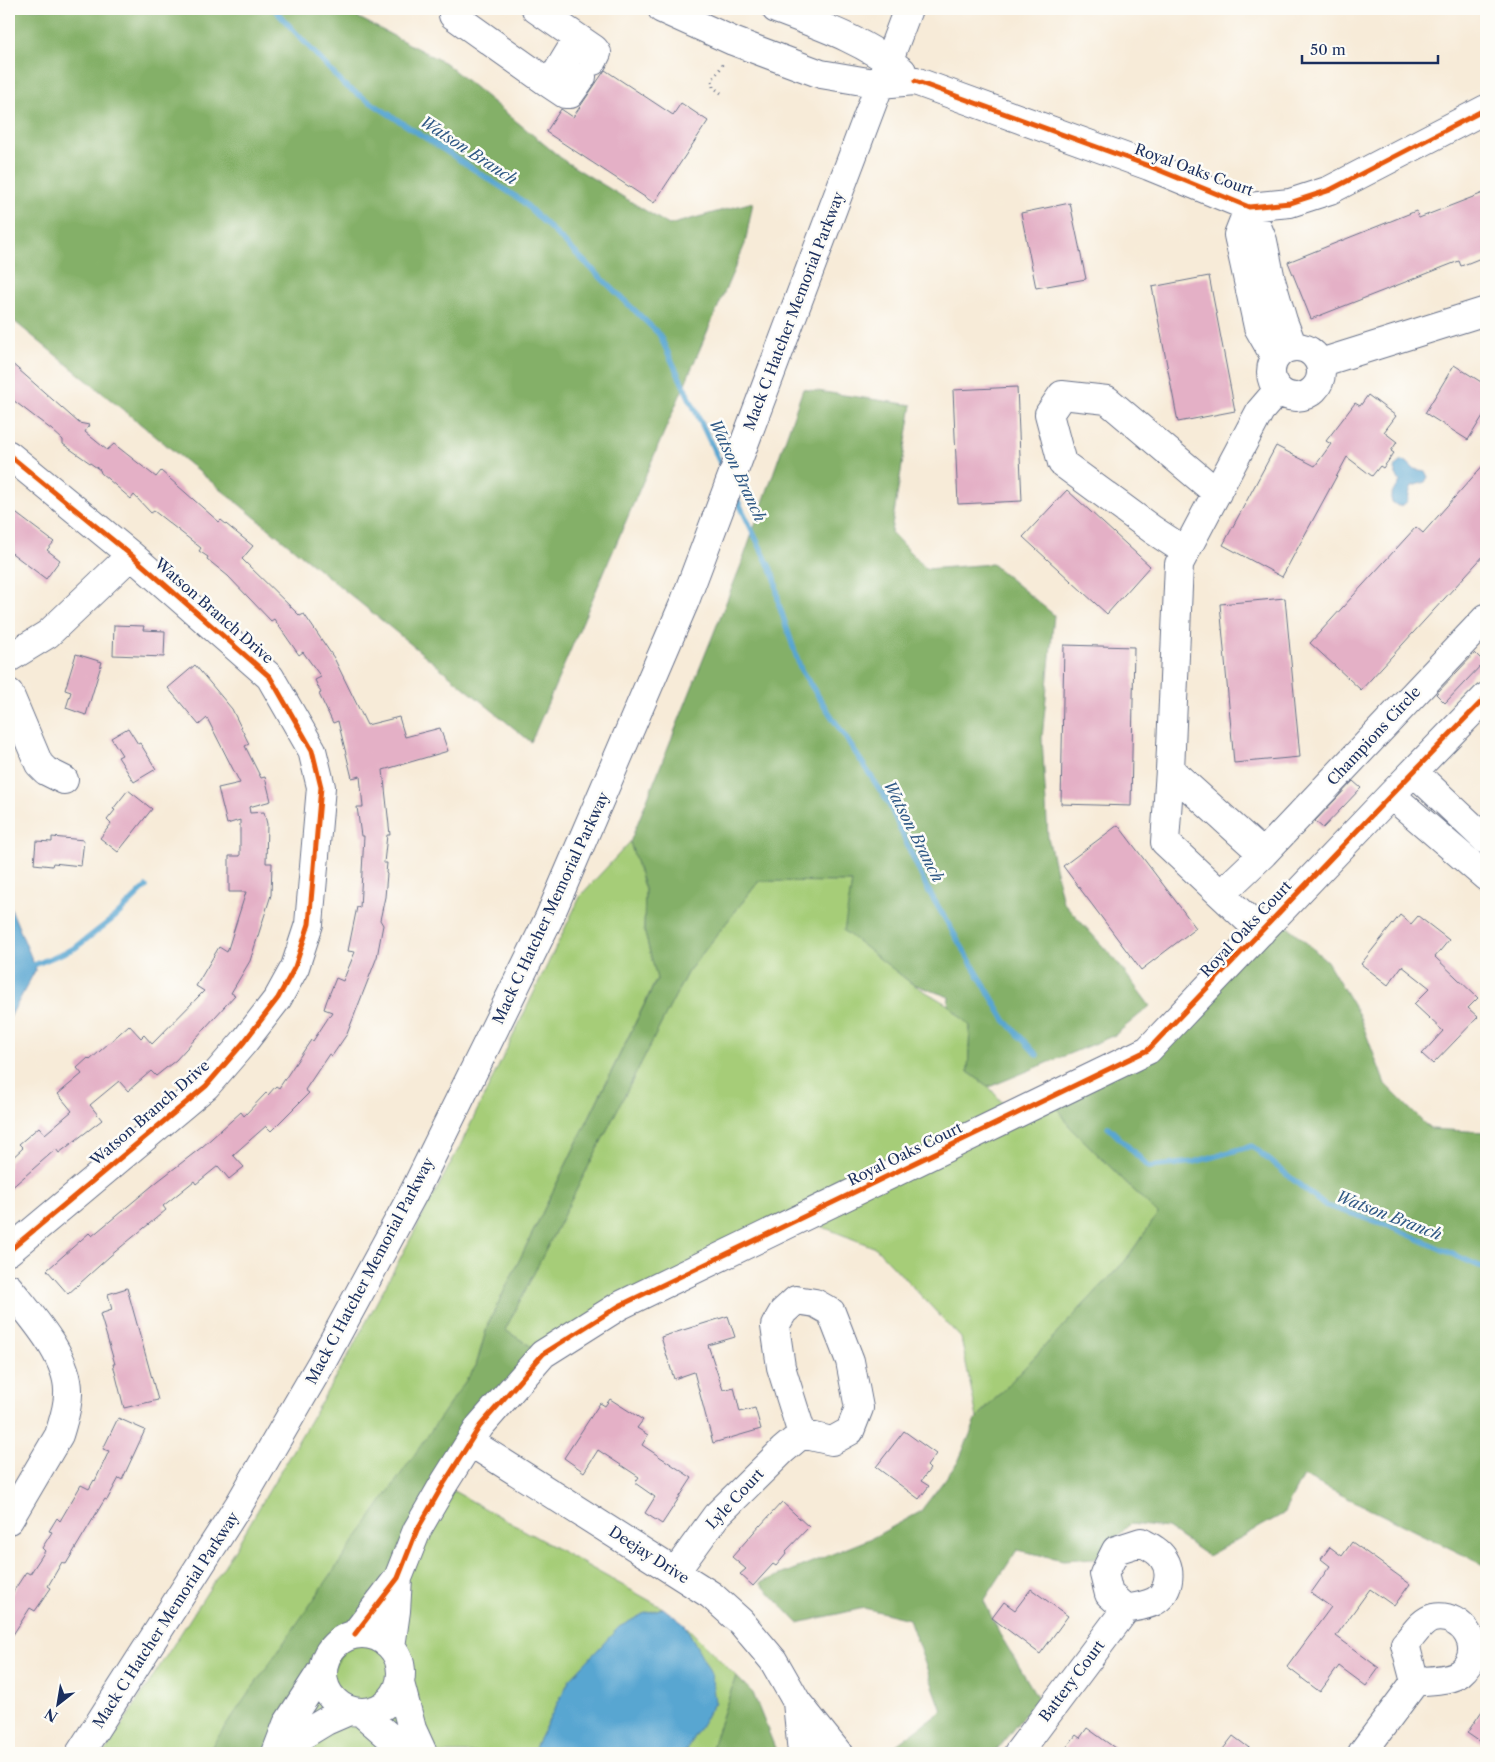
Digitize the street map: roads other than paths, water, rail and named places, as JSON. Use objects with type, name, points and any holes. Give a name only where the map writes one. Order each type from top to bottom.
[{"type":"street","points":[[456,9],[453,15],[550,84],[565,94],[570,94],[597,53],[536,9]]},
{"type":"street","points":[[662,9],[733,41],[821,74],[884,72]]},
{"type":"street","points":[[776,9],[838,32],[884,72]]},
{"type":"street","name":"Mack C Hatcher Memorial Parkway","points":[[80,1753],[240,1503],[322,1362],[414,1192],[549,918],[685,600],[908,9]]},
{"type":"street","points":[[550,84],[578,38]]},
{"type":"street","name":"Royal Oaks Court","points":[[884,72],[915,81],[1139,163],[1249,207],[1290,203],[1330,190],[1486,109]]},
{"type":"street","points":[[1249,207],[1263,241],[1271,280],[1283,321],[1284,352],[1270,371],[1271,378],[1278,390],[1290,397],[1296,398],[1310,393],[1319,383],[1321,370],[1317,358],[1304,348],[1284,352]]},
{"type":"street","points":[[1320,363],[1486,311]]},
{"type":"street","points":[[1261,932],[1165,842],[1170,770],[1178,564],[1260,411],[1278,390]]},
{"type":"street","points":[[1185,551],[1153,530],[1062,463],[1049,414],[1062,395],[1107,400],[1217,493]]},
{"type":"street","name":"Watson Branch Drive","points":[[9,455],[131,555],[270,677],[312,750],[321,788],[309,924],[295,967],[278,998],[244,1042],[206,1086],[9,1251]]},
{"type":"street","points":[[9,658],[48,634],[131,555]]},
{"type":"street","name":"Champions Circle","points":[[1221,894],[1263,854],[1486,618]]},
{"type":"street","points":[[9,693],[39,764],[46,771],[64,780]]},
{"type":"street","name":"Royal Oaks Court","points":[[355,1634],[398,1578],[417,1530],[480,1426],[543,1354],[619,1306],[1148,1050],[1486,697]]},
{"type":"street","points":[[1170,770],[1263,854]]},
{"type":"street","points":[[1414,772],[1486,840]]},
{"type":"street","points":[[1391,795],[1486,877]]},
{"type":"street","points":[[9,1288],[47,1337],[59,1357],[69,1392],[59,1435],[9,1520]]},
{"type":"street","points":[[796,1300],[814,1303],[831,1312],[850,1361],[859,1408],[850,1431],[832,1441],[802,1434],[781,1367],[775,1326],[783,1312],[796,1300]]},
{"type":"street","name":"Lyle Court","points":[[676,1571],[716,1516],[783,1450],[802,1434]]},
{"type":"street","name":"Deejay Drive","points":[[470,1442],[676,1571],[711,1595],[740,1622],[772,1660],[797,1702],[838,1753]]},
{"type":"street","name":"Royal Oaks Court","points":[[391,1647],[398,1578]]},
{"type":"street","name":"Battery Court","points":[[1018,1753],[1126,1609]]},
{"type":"street","points":[[277,1752],[326,1721],[356,1712],[375,1711],[386,1705],[395,1695],[400,1683],[401,1670],[398,1657],[391,1647],[380,1639],[368,1634],[355,1634],[343,1639],[332,1647],[325,1658],[322,1670],[323,1683],[329,1695],[338,1705],[356,1712],[408,1753]]},
{"type":"street","points":[[277,1752],[287,1724],[322,1670]]},
{"type":"street","points":[[1362,1753],[1415,1682]]},
{"type":"street","points":[[400,1683],[412,1729],[423,1753]]},
{"type":"street","name":"Deejay Drive","points":[[797,1702],[802,1753]]},
{"type":"water","points":[[1401,461],[1407,462],[1414,469],[1425,471],[1428,477],[1425,482],[1412,486],[1405,504],[1398,506],[1392,502],[1391,496],[1400,482],[1394,470],[1395,466]]},
{"type":"water","points":[[9,904],[36,969],[9,1019]]},
{"type":"water","points":[[663,1608],[685,1625],[711,1673],[715,1702],[684,1753],[532,1753],[570,1679],[619,1627],[643,1614]]},
{"type":"waterway","name":"Watson Branch","points":[[274,9],[344,85],[521,200],[659,334],[724,471]]},
{"type":"waterway","name":"Watson Branch","points":[[735,495],[775,578],[779,605],[801,670],[888,802],[927,888],[1005,1020],[1037,1055]]},
{"type":"waterway","points":[[34,965],[75,948],[115,917],[146,887]]},
{"type":"waterway","name":"Watson Branch","points":[[1108,1127],[1149,1167],[1194,1162],[1252,1146],[1324,1205],[1387,1225],[1486,1269]]}]
